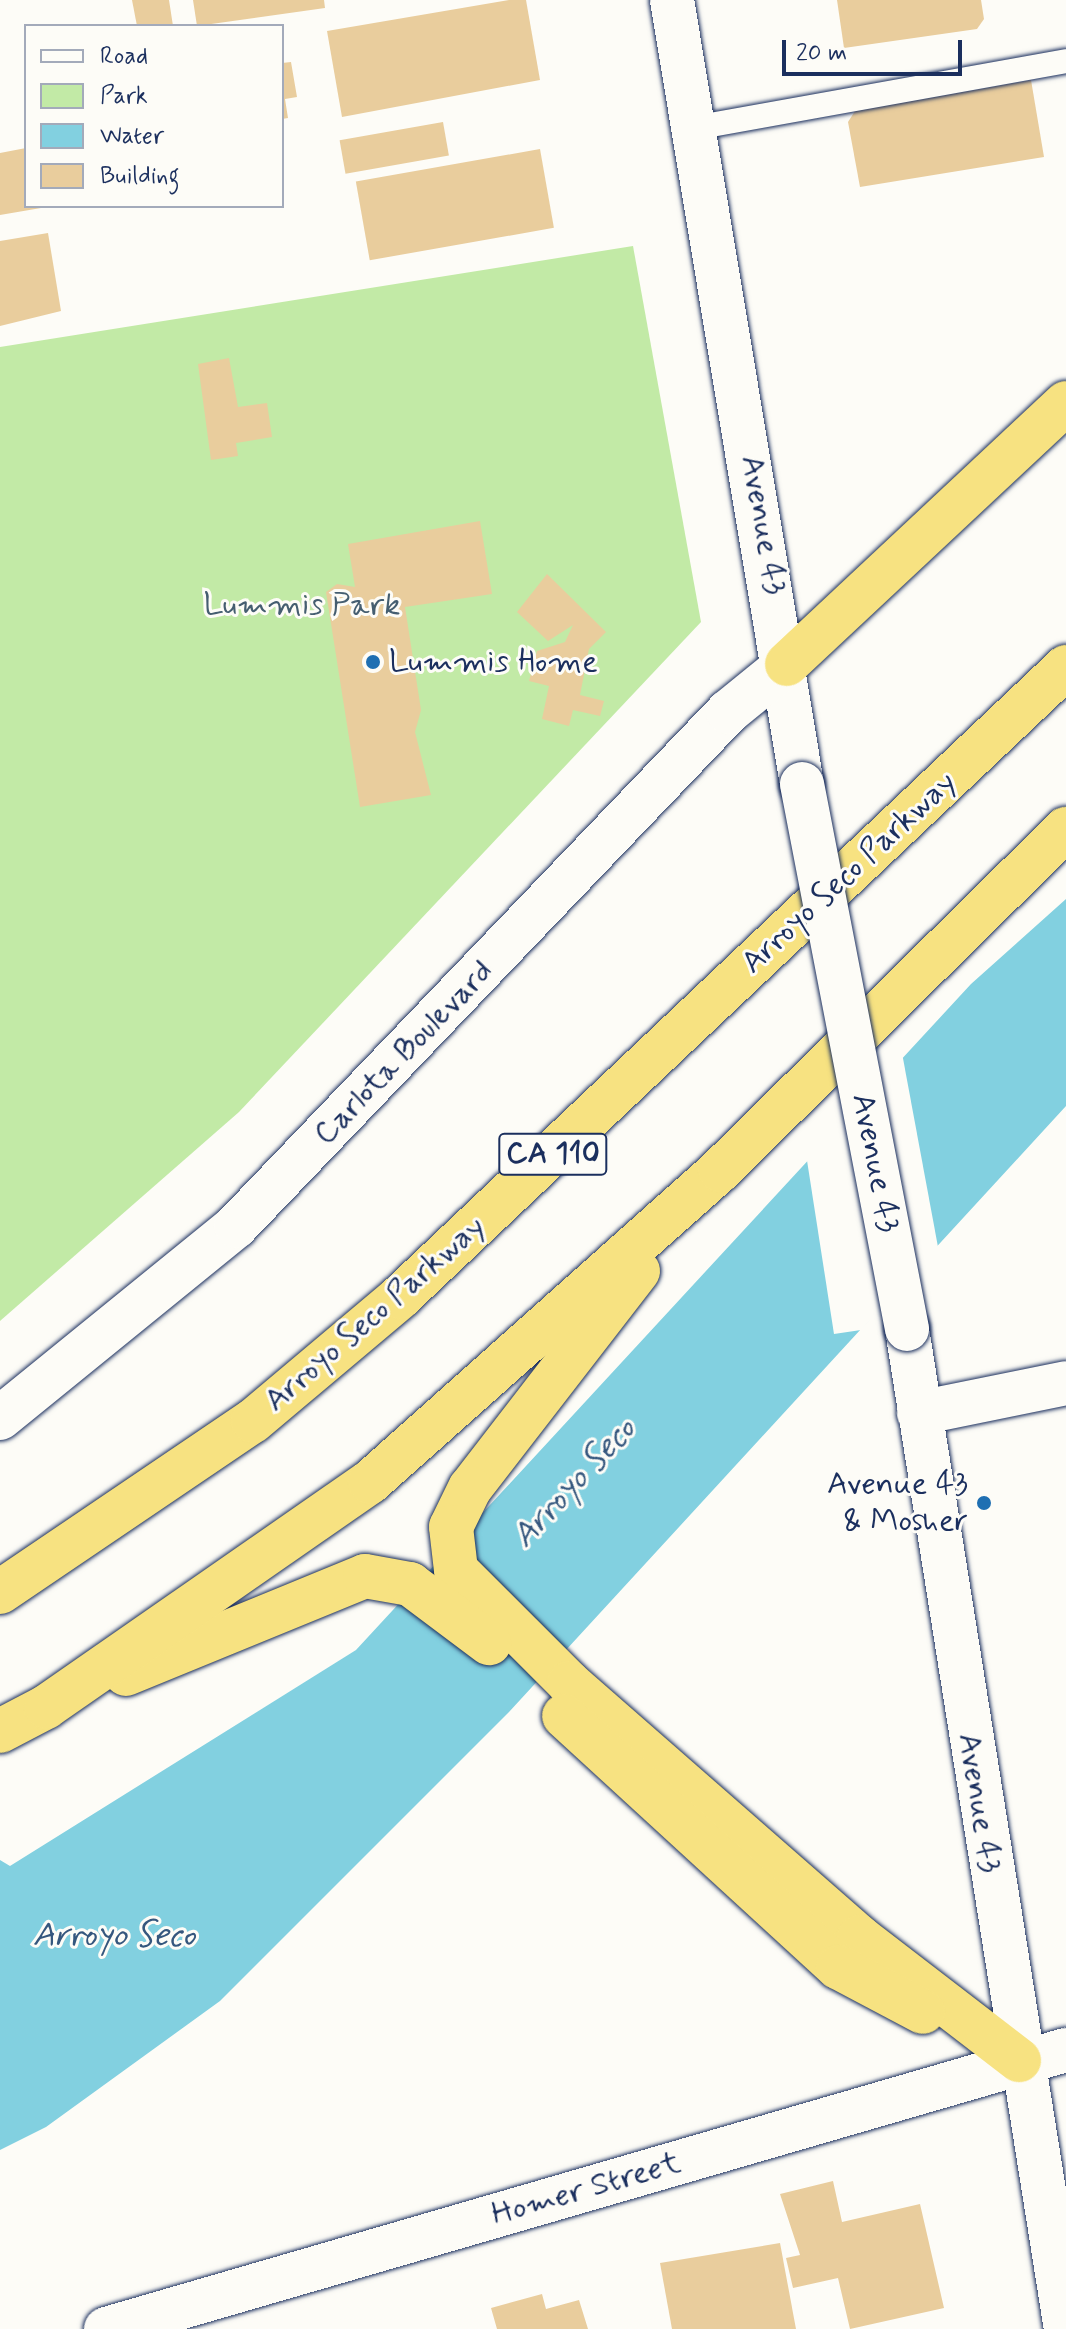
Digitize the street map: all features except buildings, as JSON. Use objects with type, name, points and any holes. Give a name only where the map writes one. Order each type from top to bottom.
[{"type":"highway","points":[[787,664],[1066,403]]},
{"type":"highway","name":"Arroyo Seco Parkway","points":[[0,1592],[253,1421],[400,1297],[1066,667]]},
{"type":"highway","points":[[46,1707],[370,1482],[720,1170],[1066,829]]},
{"type":"highway","points":[[720,1170],[503,1437],[451,1527],[456,1570],[561,1694],[838,1967],[1019,2060]]},
{"type":"highway","points":[[0,1731],[46,1707],[365,1576],[410,1584],[458,1614],[561,1694]]},
{"type":"street","name":"Avenue 43","points":[[672,0],[787,664],[802,784],[907,1329],[1019,2060],[1066,2329]]},
{"type":"street","name":"Carlota Boulevard","points":[[0,1418],[236,1226],[728,712],[787,664]]},
{"type":"street","points":[[919,1413],[1066,1383]]},
{"type":"street","name":"Homer Street","points":[[106,2329],[1019,2060],[1066,2050]]},
{"type":"lane","points":[[694,128],[1066,61]]},
{"type":"green space","name":"Lummis Park","points":[[633,246],[701,622],[239,1112],[0,1321],[0,347]]},
{"type":"water","name":"Arroyo Seco","points":[[1066,899],[1066,1106],[509,1712],[220,2001],[46,2127],[0,2150],[0,1860],[10,1866],[356,1650],[971,984]]},
{"type":"pier","points":[[902,1053],[938,1247],[861,1330],[834,1334],[806,1154]]},
{"type":"place","name":"Lummis Home","points":[[373,662]]},
{"type":"place","name":"Avenue 43 & Mosher","points":[[984,1503]]}]
